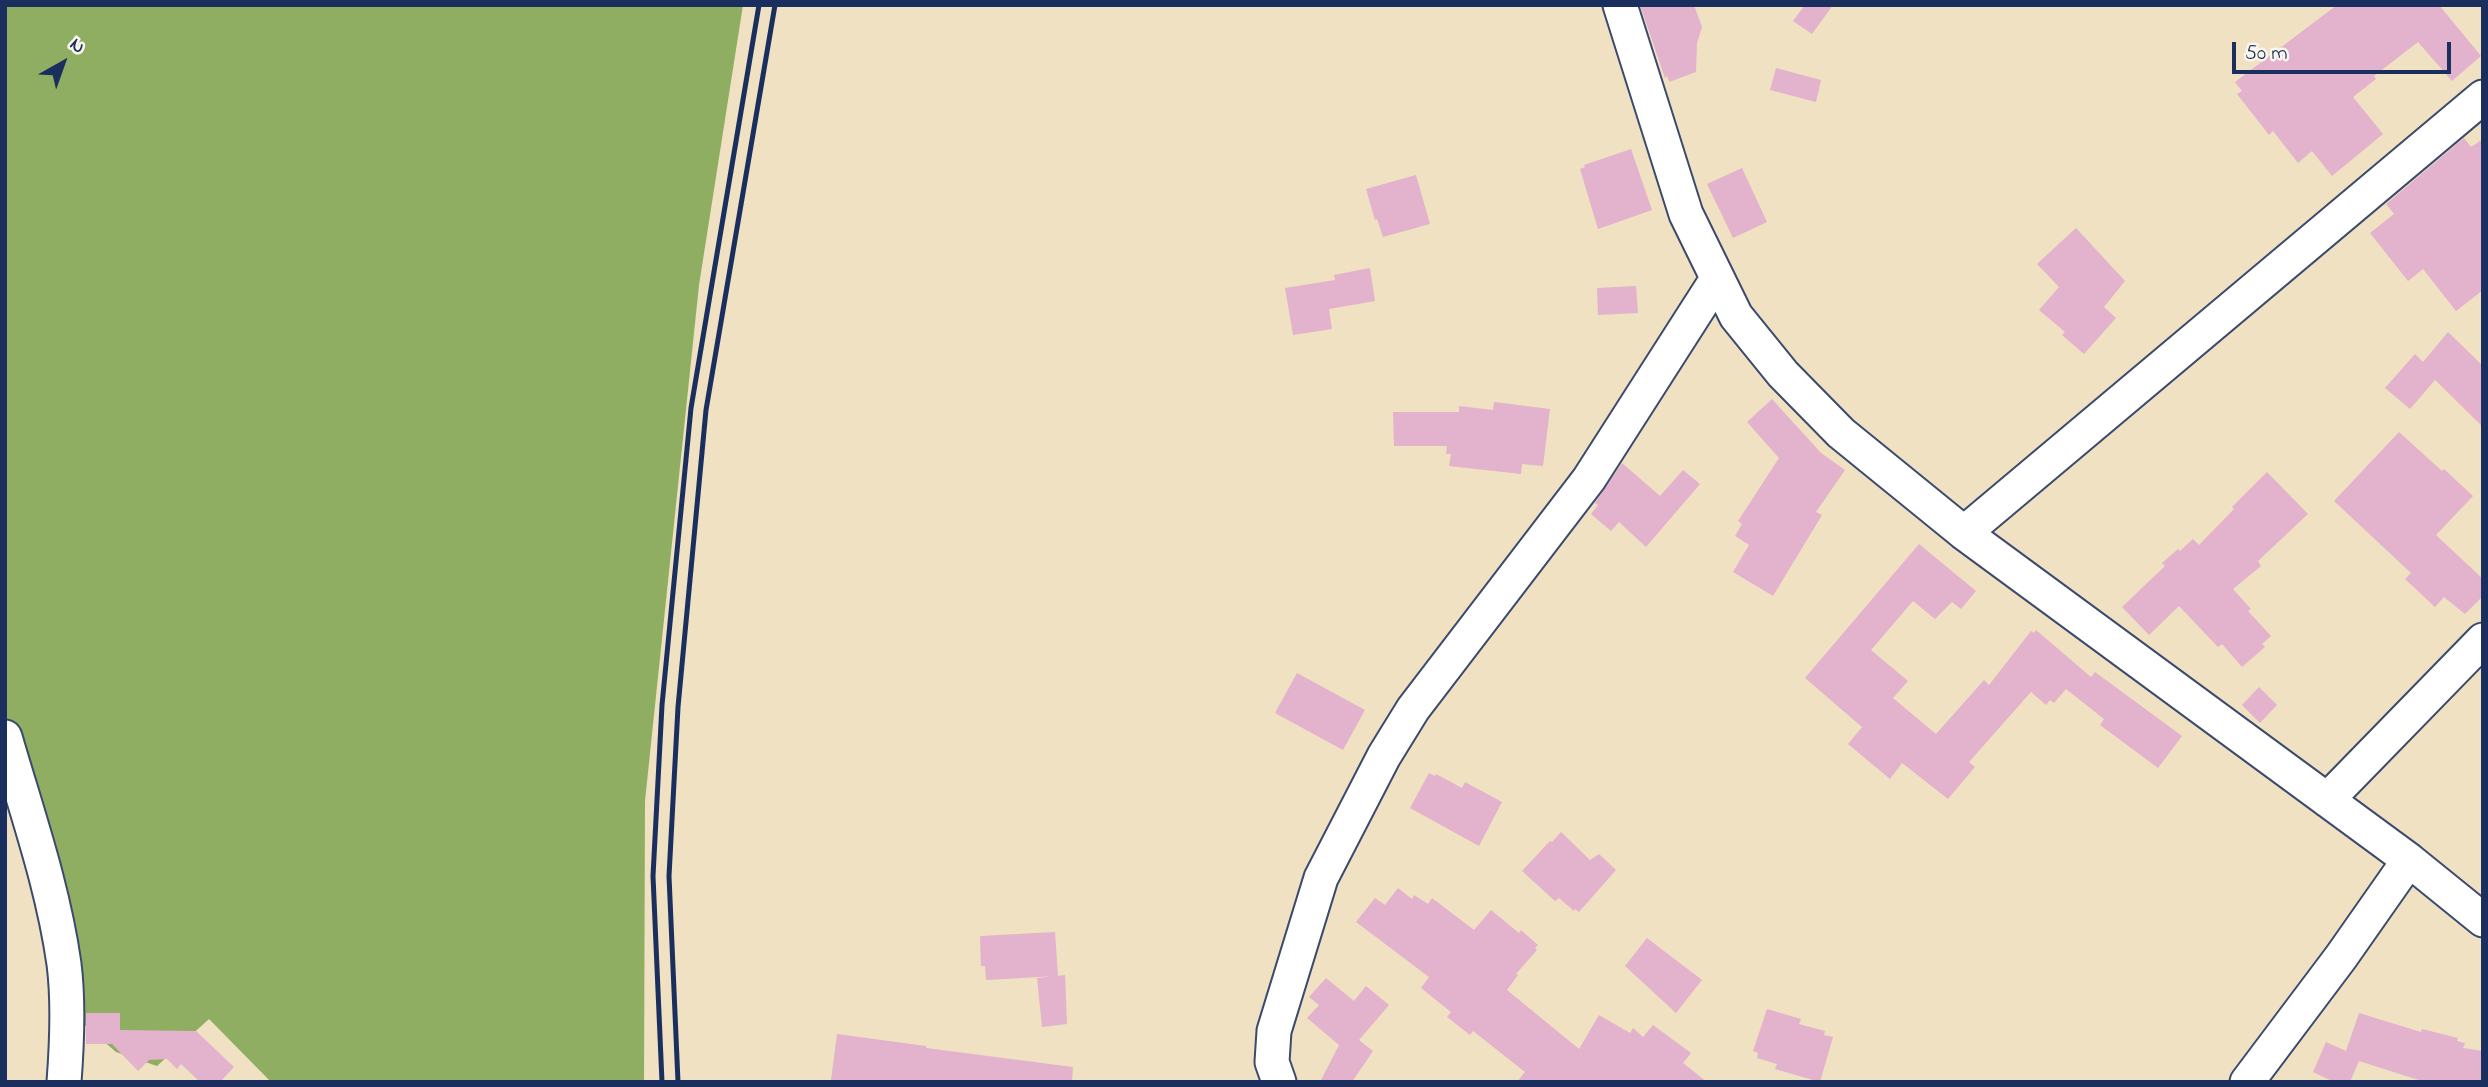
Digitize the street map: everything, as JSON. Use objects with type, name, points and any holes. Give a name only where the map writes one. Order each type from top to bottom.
[{"type":"street","points":[[1620,5],[1686,214],[1736,316],[1783,374],[1841,433],[1964,533],[2409,860],[2483,920]]},
{"type":"street","points":[[1964,533],[2483,97]]},
{"type":"street","points":[[1279,1082],[1272,1062],[1275,1031],[1321,878],[1384,756],[1413,709],[1589,479],[1717,279]]},
{"type":"street","points":[[2327,800],[2483,640]]},
{"type":"street","points":[[5,737],[47,876],[64,966],[67,1043],[64,1082]]},
{"type":"street","points":[[2247,1082],[2341,957],[2409,860]]},
{"type":"green space","points":[[5,5],[743,5],[699,285],[645,801],[644,1082],[271,1082],[209,1019],[157,1066],[116,1052],[66,1009],[5,737]]},
{"type":"building","points":[[1640,5],[1694,5],[1702,27],[1697,43],[1696,72],[1669,82],[1667,76],[1665,78]]},
{"type":"building","points":[[1805,5],[1833,5],[1812,34],[1793,21]]},
{"type":"building","points":[[2337,5],[2439,5],[2481,56],[2452,81],[2418,42],[2374,76],[2376,79],[2353,97],[2383,134],[2332,176],[2312,151],[2298,163],[2273,131],[2269,135],[2237,94],[2242,91],[2235,82]]},
{"type":"building","points":[[1776,68],[1821,80],[1816,102],[1770,90]]},
{"type":"building","points":[[2464,138],[2471,147],[2483,139],[2483,290],[2456,311],[2423,269],[2408,281],[2370,233],[2394,214],[2386,204]]},
{"type":"building","points":[[1631,149],[1652,210],[1598,229],[1580,169],[1585,167],[1584,165]]},
{"type":"building","points":[[1742,168],[1767,222],[1733,238],[1707,184]]},
{"type":"building","points":[[1416,175],[1430,224],[1383,237],[1366,189]]},
{"type":"building","points":[[2076,228],[2125,281],[2104,307],[2116,318],[2084,354],[2062,335],[2065,332],[2039,310],[2059,287],[2037,264]]},
{"type":"building","points":[[1370,268],[1375,301],[1329,309],[1332,329],[1293,335],[1285,288],[1335,280],[1334,275]]},
{"type":"building","points":[[1636,286],[1638,313],[1598,315],[1597,288]]},
{"type":"building","points":[[2448,332],[2483,366],[2483,427],[2435,380],[2410,409],[2385,388],[2415,354],[2423,362]]},
{"type":"building","points":[[1772,399],[1821,453],[1845,470],[1816,512],[1822,515],[1773,596],[1733,572],[1749,545],[1735,536],[1742,524],[1738,521],[1779,458],[1747,422]]},
{"type":"building","points":[[1494,402],[1550,409],[1543,466],[1522,464],[1521,474],[1449,466],[1451,454],[1446,454],[1447,446],[1394,446],[1393,412],[1459,412],[1459,406],[1493,410]]},
{"type":"building","points":[[2399,432],[2473,496],[2436,535],[2483,579],[2483,596],[2465,614],[2444,597],[2435,607],[2405,579],[2411,573],[2334,501]]},
{"type":"building","points":[[1622,463],[1660,496],[1683,470],[1700,484],[1646,547],[1619,522],[1611,531],[1591,514],[1598,505],[1595,503]]},
{"type":"building","points":[[2267,472],[2308,514],[2258,561],[2261,566],[2233,589],[2251,609],[2248,611],[2271,636],[2262,644],[2265,647],[2242,667],[2222,644],[2218,647],[2179,606],[2149,635],[2122,607],[2165,566],[2162,563],[2178,549],[2180,551],[2193,539],[2199,545]]},
{"type":"building","points":[[1919,544],[1976,591],[1961,609],[1952,602],[1935,619],[1913,601],[1871,650],[1908,681],[1893,698],[1936,734],[1984,680],[1989,685],[2031,631],[2034,633],[2036,630],[2091,677],[2095,672],[2182,736],[2158,768],[2100,725],[2104,719],[2066,689],[2054,703],[2050,700],[2046,705],[2031,692],[1969,762],[1975,767],[1948,799],[1902,763],[1890,779],[1848,744],[1862,727],[1805,678]]},
{"type":"building","points":[[1297,673],[1365,710],[1343,750],[1275,713]]},
{"type":"building","points":[[2259,687],[2277,705],[2260,723],[2242,705]]},
{"type":"building","points":[[1429,773],[1462,788],[1465,782],[1502,802],[1479,846],[1410,808]]},
{"type":"building","points":[[1561,832],[1590,860],[1599,854],[1616,870],[1579,912],[1559,898],[1555,901],[1522,871]]},
{"type":"building","points":[[1398,888],[1412,899],[1414,895],[1428,904],[1432,898],[1474,930],[1491,910],[1538,945],[1507,990],[1579,1049],[1599,1015],[1630,1033],[1633,1028],[1643,1037],[1653,1025],[1691,1053],[1683,1063],[1707,1082],[1517,1082],[1525,1072],[1473,1031],[1470,1035],[1447,1017],[1451,1012],[1421,988],[1429,977],[1356,922],[1375,898],[1385,905]]},
{"type":"building","points":[[1055,932],[1058,976],[986,980],[985,966],[981,966],[980,936]]},
{"type":"building","points":[[1647,938],[1702,980],[1676,1013],[1625,966]]},
{"type":"building","points":[[1065,975],[1067,1024],[1042,1027],[1037,978]]},
{"type":"building","points":[[1326,978],[1354,1001],[1366,986],[1389,1005],[1359,1040],[1373,1051],[1352,1082],[1320,1082],[1339,1045],[1307,1018],[1319,1005],[1309,997]]},
{"type":"building","points":[[1767,1009],[1801,1019],[1799,1024],[1825,1031],[1824,1035],[1833,1037],[1820,1082],[1775,1069],[1777,1064],[1757,1058],[1758,1053],[1753,1051]]},
{"type":"building","points":[[86,1013],[120,1013],[120,1030],[196,1031],[234,1067],[220,1082],[200,1082],[181,1064],[177,1069],[167,1059],[149,1060],[138,1071],[112,1044],[86,1044]]},
{"type":"building","points":[[2359,1013],[2421,1032],[2422,1029],[2458,1038],[2457,1041],[2465,1043],[2463,1048],[2483,1051],[2483,1082],[2425,1082],[2359,1061],[2350,1082],[2334,1082],[2313,1072],[2326,1042],[2346,1051]]},
{"type":"building","points":[[837,1034],[1073,1067],[1072,1082],[831,1080]]},
{"type":"railway","points":[[662,1082],[653,876],[662,705],[691,408],[759,5]]},
{"type":"railway","points":[[678,1082],[669,876],[678,707],[706,410],[775,5]]}]
